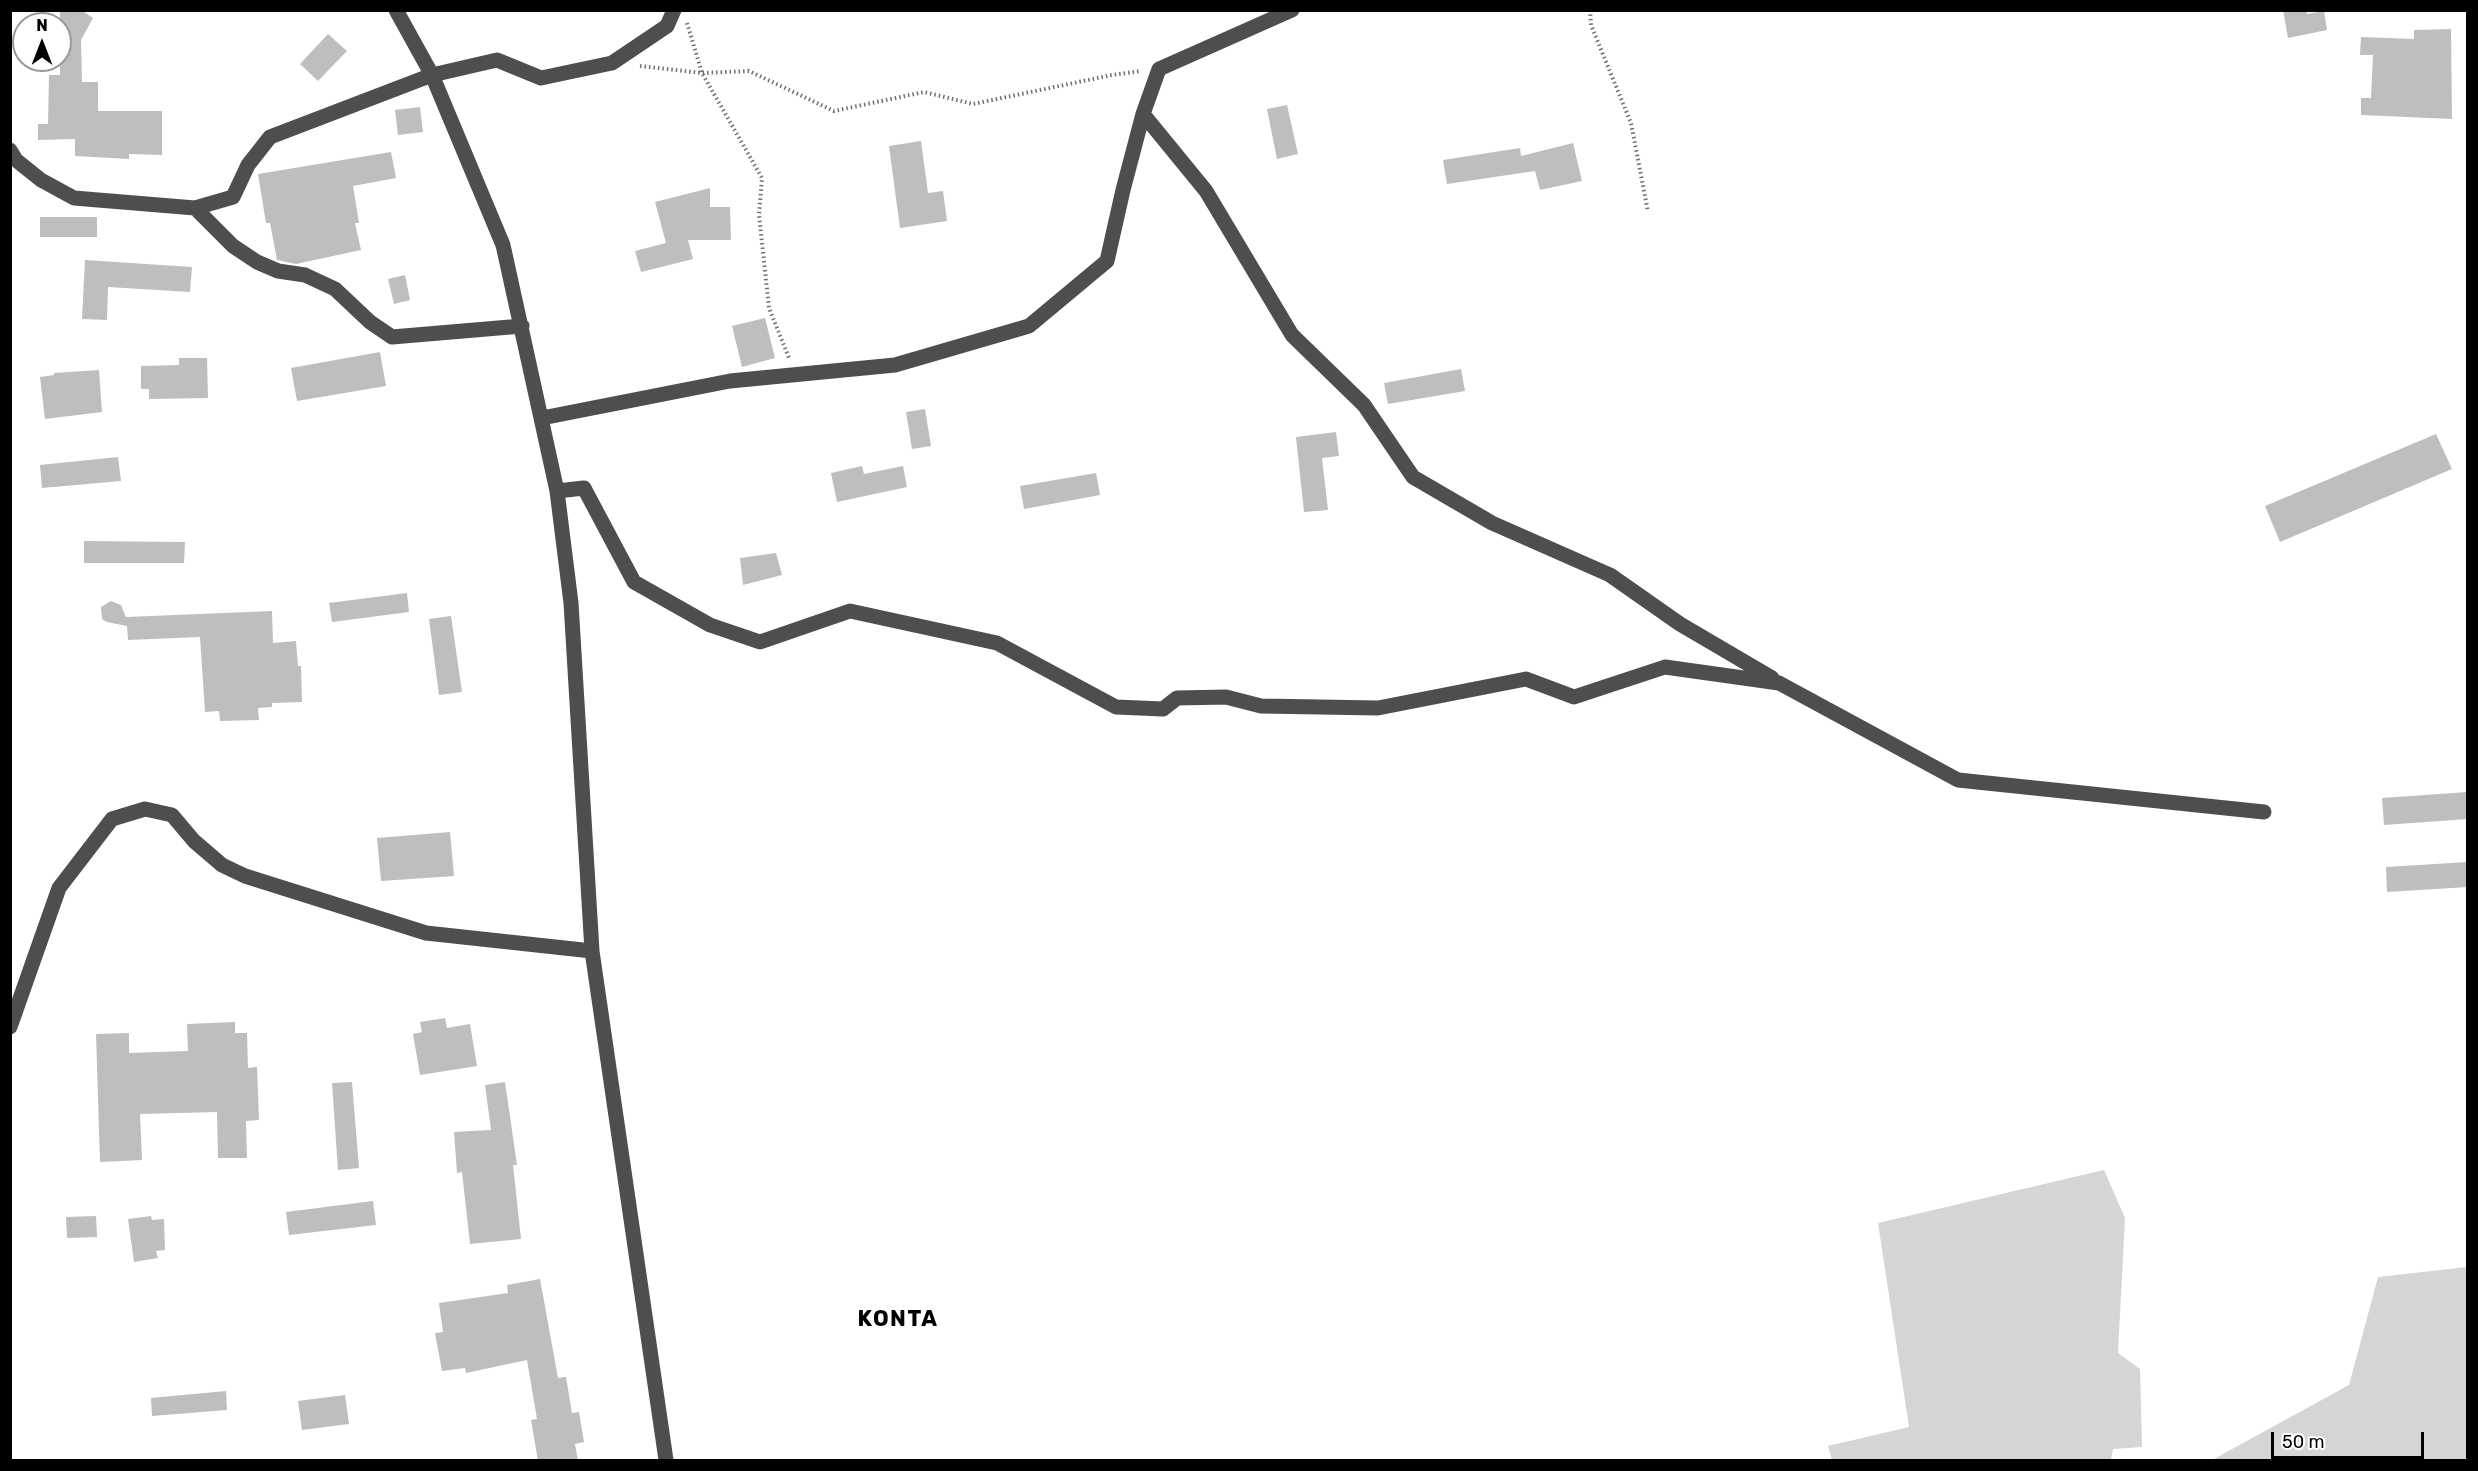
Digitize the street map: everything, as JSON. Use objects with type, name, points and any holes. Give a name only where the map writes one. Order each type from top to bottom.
[{"type":"street","points":[[396,10],[432,75],[503,245],[558,491],[571,603],[592,951],[666,1461]]},
{"type":"street","points":[[10,150],[16,160],[40,180],[74,198],[195,208],[233,197],[248,165],[270,137],[432,75],[496,60],[541,78],[612,63],[667,26],[674,10]]},
{"type":"street","points":[[542,418],[730,381],[895,365],[1029,326],[1107,261],[1143,114],[1159,69],[1292,10]]},
{"type":"street","points":[[1143,114],[1206,191],[1292,334],[1364,405],[1413,477],[1492,523],[1610,575],[1680,624],[1779,683],[1958,780],[2264,812]]},
{"type":"street","points":[[195,208],[233,246],[257,262],[278,271],[305,275],[335,289],[370,322],[392,337],[522,326]]},
{"type":"street","points":[[558,491],[584,488],[634,582],[710,625],[760,642],[850,611],[997,644],[1116,707],[1163,709],[1177,698],[1226,698],[1261,706],[1378,708],[1526,679],[1574,697],[1665,667],[1779,683]]},
{"type":"street","points":[[10,1027],[59,888],[112,819],[145,809],[172,815],[194,841],[222,865],[245,876],[426,933],[592,951]]},
{"type":"path","points":[[1590,10],[1591,25],[1631,123],[1648,212]]},
{"type":"path","points":[[686,21],[702,73],[762,178],[759,215],[769,308],[795,375]]},
{"type":"path","points":[[612,63],[702,73],[749,71],[834,111],[924,92],[973,104],[1112,75],[1159,69]]},
{"type":"shaded area","points":[[2104,1170],[2125,1218],[2118,1353],[2140,1369],[2142,1447],[2113,1449],[2111,1460],[1832,1460],[1828,1446],[1909,1427],[1878,1223]]},
{"type":"shaded area","points":[[2467,1267],[2467,1460],[2212,1460],[2349,1385],[2378,1277]]},
{"type":"building","points":[[60,10],[81,10],[93,18],[81,40],[82,82],[98,82],[98,111],[162,111],[162,155],[129,154],[129,159],[75,156],[75,139],[38,140],[38,124],[48,124],[49,75],[72,72],[72,12],[60,12]]},
{"type":"building","points":[[2283,10],[2307,10],[2307,14],[2324,11],[2327,30],[2288,38]]},
{"type":"building","points":[[2451,29],[2452,119],[2361,115],[2361,98],[2371,98],[2373,55],[2360,55],[2361,37],[2414,39],[2414,30]]},
{"type":"building","points":[[328,34],[347,51],[318,81],[300,64]]},
{"type":"building","points":[[1287,105],[1298,154],[1277,159],[1267,109]]},
{"type":"building","points":[[420,107],[423,132],[398,135],[395,110]]},
{"type":"building","points":[[921,141],[928,193],[943,191],[947,221],[900,228],[889,146]]},
{"type":"building","points":[[1573,143],[1582,181],[1540,190],[1535,171],[1447,184],[1443,160],[1520,148],[1521,156]]},
{"type":"building","points":[[391,152],[396,178],[353,186],[359,223],[355,223],[361,250],[296,264],[277,260],[270,223],[266,223],[258,174]]},
{"type":"building","points":[[710,188],[710,207],[730,207],[731,240],[688,240],[693,259],[641,272],[635,251],[666,243],[655,202]]},
{"type":"building","points":[[40,217],[97,217],[97,237],[40,237]]},
{"type":"building","points":[[85,260],[192,267],[190,292],[108,287],[107,320],[82,319]]},
{"type":"building","points":[[405,275],[410,300],[394,304],[388,279]]},
{"type":"building","points":[[765,318],[775,358],[742,367],[732,326]]},
{"type":"building","points":[[380,352],[386,386],[297,401],[291,368]]},
{"type":"building","points":[[179,358],[207,358],[208,398],[149,399],[149,389],[141,389],[141,366],[179,365]]},
{"type":"building","points":[[1461,369],[1465,391],[1388,404],[1384,383]]},
{"type":"building","points":[[99,370],[102,412],[45,419],[40,377],[54,375],[54,373]]},
{"type":"building","points":[[925,409],[931,446],[912,449],[906,412]]},
{"type":"building","points":[[1336,432],[1339,456],[1322,458],[1328,510],[1304,512],[1296,437]]},
{"type":"building","points":[[2436,434],[2452,469],[2280,542],[2265,506]]},
{"type":"building","points":[[118,457],[121,481],[42,488],[40,465]]},
{"type":"building","points":[[862,466],[864,474],[903,466],[907,487],[837,502],[831,473]]},
{"type":"building","points":[[1096,473],[1100,495],[1024,509],[1020,486]]},
{"type":"building","points":[[84,541],[185,542],[184,563],[84,563]]},
{"type":"building","points":[[776,553],[782,575],[743,585],[740,558]]},
{"type":"building","points":[[407,593],[409,612],[332,622],[329,603]]},
{"type":"building","points":[[111,601],[121,605],[127,620],[126,617],[272,611],[273,643],[296,641],[298,666],[301,666],[302,702],[272,703],[272,707],[258,708],[259,720],[220,721],[219,711],[205,712],[200,637],[128,640],[127,626],[102,619],[101,607]]},
{"type":"building","points":[[451,616],[462,692],[439,695],[429,619]]},
{"type":"building","points":[[2468,792],[2468,819],[2384,825],[2382,798]]},
{"type":"building","points":[[450,832],[454,876],[381,881],[377,838]]},
{"type":"building","points":[[2468,862],[2468,887],[2387,892],[2386,867]]},
{"type":"building","points":[[445,1018],[447,1028],[470,1024],[477,1066],[420,1075],[413,1034],[422,1032],[420,1022]]},
{"type":"building","points":[[235,1022],[235,1033],[247,1033],[248,1068],[257,1067],[259,1120],[246,1121],[247,1158],[218,1158],[217,1112],[140,1114],[142,1160],[100,1162],[96,1034],[129,1033],[129,1053],[188,1051],[187,1024]]},
{"type":"building","points":[[352,1082],[359,1168],[338,1170],[332,1083]]},
{"type":"building","points":[[505,1082],[517,1165],[513,1165],[521,1239],[470,1244],[462,1172],[457,1173],[454,1132],[491,1130],[485,1085]]},
{"type":"building","points":[[373,1201],[376,1225],[289,1235],[286,1212]]},
{"type":"building","points":[[96,1216],[97,1237],[67,1238],[66,1217]]},
{"type":"building","points":[[151,1216],[152,1220],[164,1219],[165,1250],[156,1251],[158,1258],[134,1262],[128,1219]]},
{"type":"building","points":[[540,1279],[558,1378],[566,1377],[572,1413],[579,1412],[584,1442],[575,1444],[578,1461],[538,1461],[531,1420],[537,1419],[527,1360],[466,1373],[465,1368],[442,1371],[435,1333],[443,1332],[439,1303],[508,1293],[507,1285]]},
{"type":"building","points":[[226,1391],[227,1410],[152,1416],[151,1398]]},
{"type":"building","points":[[345,1395],[349,1424],[302,1430],[298,1401]]},
{"type":"district","name":"KONTA","points":[[898,1320]]}]
